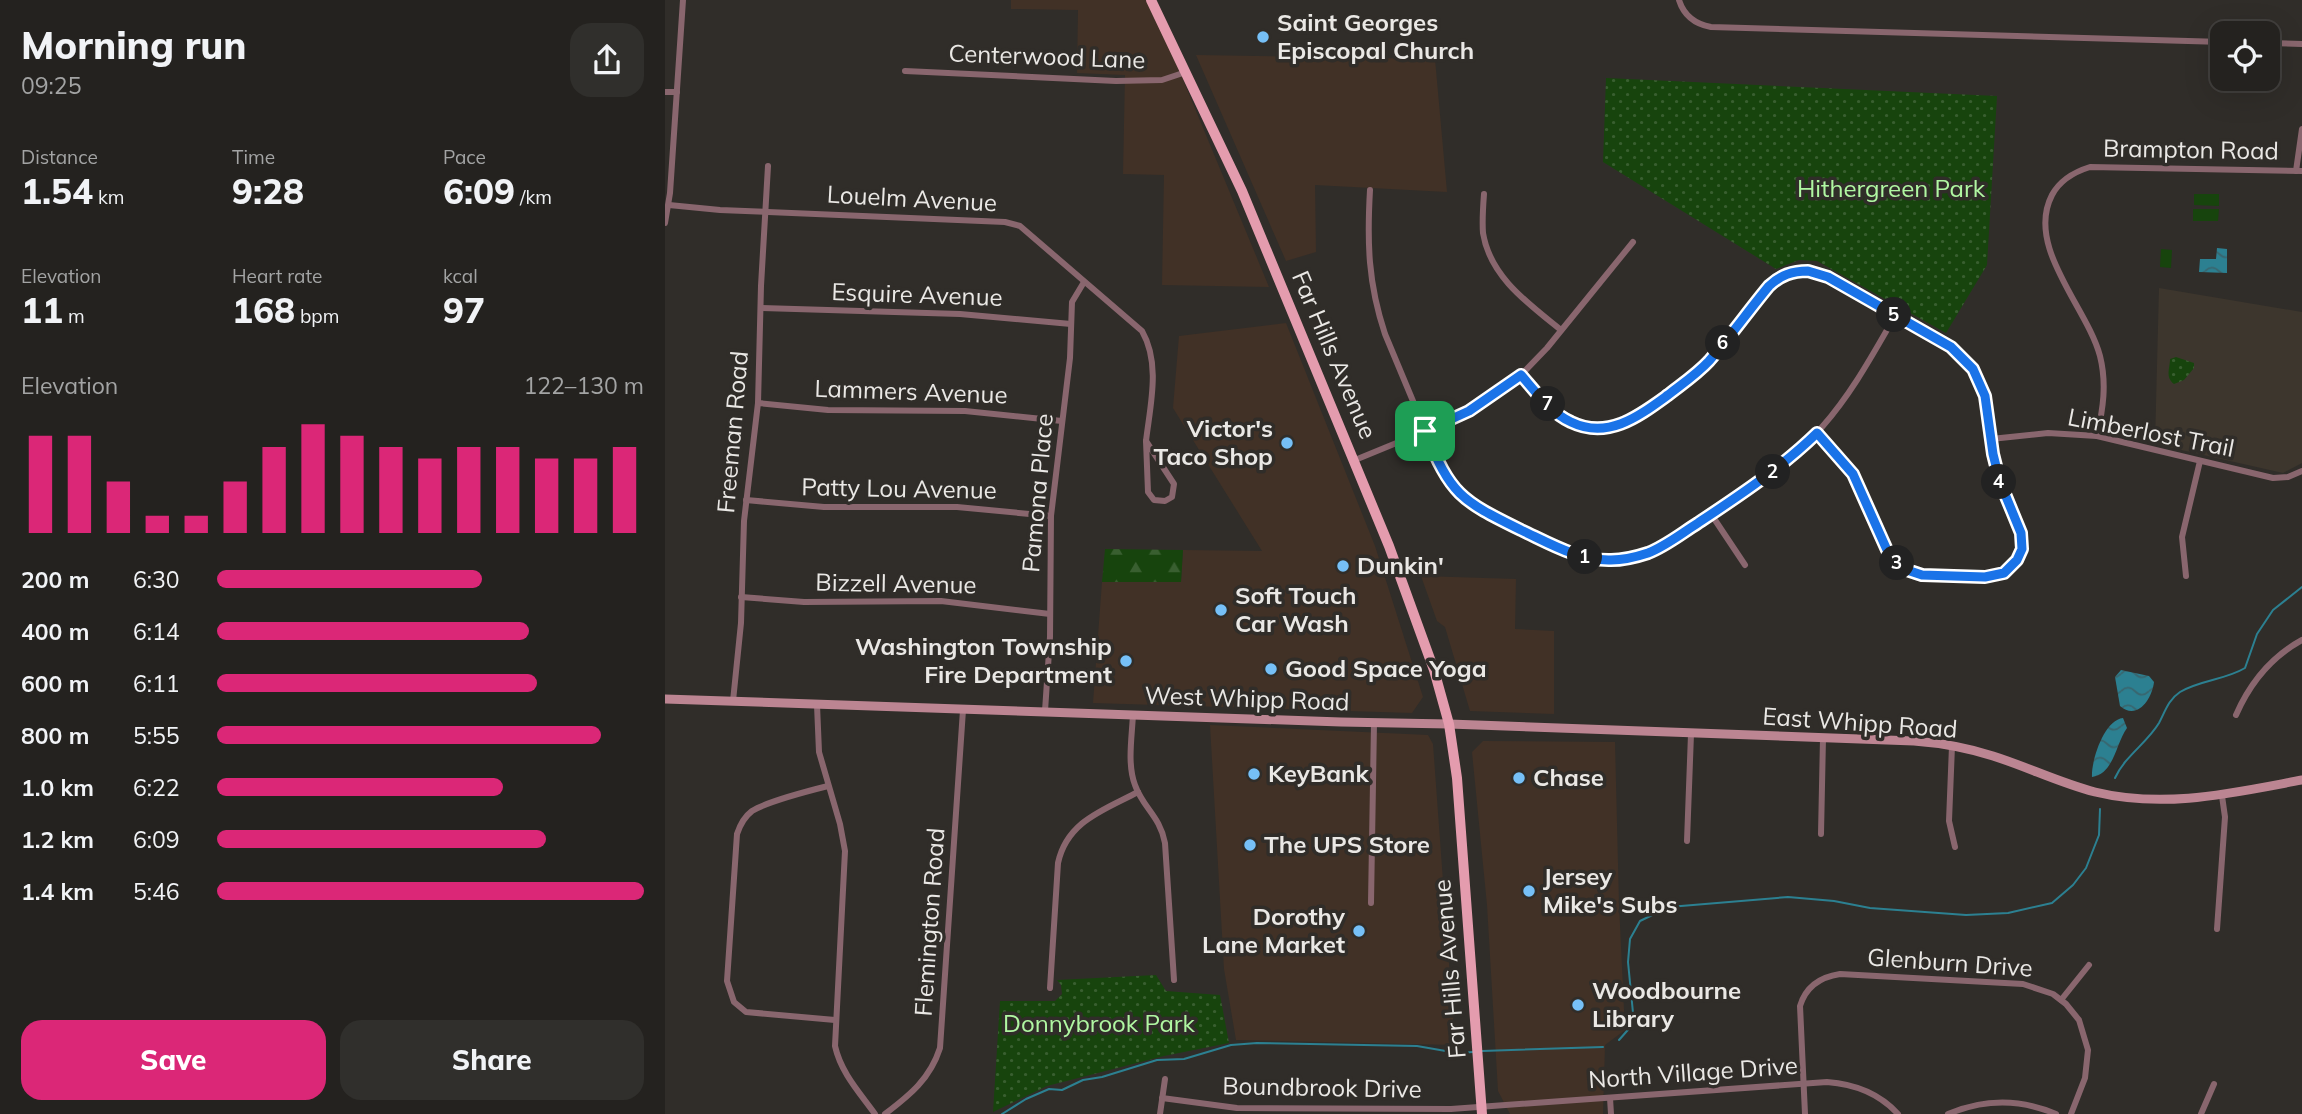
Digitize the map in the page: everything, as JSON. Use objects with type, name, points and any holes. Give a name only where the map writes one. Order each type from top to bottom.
[{"type":"main road","name":"Far Hills Avenue","points":[[1151,0],[1247,202],[1355,460],[1416,619],[1449,724],[1457,778],[1482,1110]]},
{"type":"main road","name":"West Whipp Road","points":[[665,699],[1449,724]]},
{"type":"main road","name":"East Whipp Road","points":[[1449,724],[1914,741],[1995,756],[2076,787],[2155,800],[2222,796],[2302,780]]},
{"type":"street","points":[[665,223],[669,205],[683,0]]},
{"type":"street","points":[[1679,0],[1689,18],[1711,27],[2210,41]]},
{"type":"street","points":[[2280,43],[2302,44]]},
{"type":"street","name":"Centerwood Lane","points":[[905,71],[1116,81],[1162,80],[1186,72]]},
{"type":"street","points":[[665,92],[677,92]]},
{"type":"street","points":[[2299,171],[2302,129]]},
{"type":"street","name":"Freeman Road","points":[[733,701],[746,500],[758,403],[768,166]]},
{"type":"street","name":"Brampton Road","points":[[2097,436],[2104,396],[2100,354],[2089,326],[2058,268],[2045,229],[2048,206],[2057,188],[2068,177],[2090,167],[2299,171]]},
{"type":"street","points":[[1370,190],[1368,246],[1373,293],[1385,334],[1443,474],[1469,503],[1584,557],[1614,560],[1638,556],[1660,547],[1782,465],[1817,433],[1857,382],[1895,316]]},
{"type":"street","points":[[1484,194],[1483,234],[1495,266],[1512,289],[1560,330]]},
{"type":"street","name":"Louelm Avenue","points":[[669,205],[1011,223],[1023,228],[1136,324],[1149,343],[1153,365],[1146,441]]},
{"type":"street","points":[[1355,460],[1469,411],[1521,375],[1633,242]]},
{"type":"street","points":[[1521,375],[1561,417],[1590,428],[1621,425],[1696,374],[1769,286],[1784,275],[1799,271],[1819,274],[1951,347],[1967,361],[1985,396],[2000,482],[2021,533],[2020,554],[2008,570],[1995,576],[1914,573],[1893,559],[1853,474],[1817,433]]},
{"type":"street","name":"Pamona Place","points":[[1045,711],[1051,516],[1070,358],[1072,302],[1084,282]]},
{"type":"street","name":"Esquire Avenue","points":[[761,308],[960,314],[1072,324]]},
{"type":"street","name":"Lammers Avenue","points":[[758,403],[828,410],[965,411],[1062,421]]},
{"type":"street","name":"Limberlost Trail","points":[[1991,439],[2048,433],[2097,436],[2273,478],[2288,477],[2302,471]]},
{"type":"street","points":[[1146,441],[1174,484],[1172,497],[1165,501],[1153,500],[1148,492],[1146,441]]},
{"type":"street","points":[[2186,576],[2182,537],[2200,461]]},
{"type":"street","name":"Patty Lou Avenue","points":[[746,500],[824,507],[957,506],[1051,516]]},
{"type":"street","points":[[1711,514],[1745,565]]},
{"type":"street","name":"Bizzell Avenue","points":[[741,597],[804,602],[941,601],[1050,614]]},
{"type":"street","points":[[2236,715],[2247,692],[2266,667],[2285,650],[2302,640]]},
{"type":"street","points":[[817,705],[818,752],[841,824],[845,850],[835,1046],[840,1065],[875,1114]]},
{"type":"street","name":"Flemington Road","points":[[885,1114],[910,1095],[926,1078],[940,1048],[963,710]]},
{"type":"street","points":[[1133,714],[1132,767],[1138,792],[1156,816],[1165,843],[1174,980]]},
{"type":"street","points":[[1371,903],[1374,723]]},
{"type":"street","points":[[1687,841],[1691,734]]},
{"type":"street","points":[[1821,834],[1823,738]]},
{"type":"street","points":[[1952,746],[1949,821],[1955,848]]},
{"type":"street","points":[[828,786],[758,808],[746,816],[740,825],[737,834],[727,981],[734,1002],[746,1012],[835,1020]]},
{"type":"street","points":[[1050,988],[1058,863],[1063,845],[1079,824],[1138,792]]},
{"type":"street","points":[[2217,929],[2225,817],[2222,796]]},
{"type":"street","points":[[2061,1000],[2089,965]]},
{"type":"street","name":"Glenburn Drive","points":[[1805,1114],[1800,1006],[1810,986],[1830,976],[2023,984],[2043,989],[2061,1000],[2079,1020],[2088,1050],[2085,1078],[2070,1114]]},
{"type":"street","points":[[1160,1114],[1165,1079]]},
{"type":"street","name":"North Village Drive","points":[[1482,1110],[1610,1098],[1839,1083],[1861,1089],[1884,1101],[1898,1114]]},
{"type":"street","points":[[2201,1114],[2214,1084]]},
{"type":"street","name":"Boundbrook Drive","points":[[1162,1098],[1237,1108],[1482,1110]]},
{"type":"street","points":[[1610,1098],[1611,1114]]},
{"type":"street","points":[[1948,1114],[1978,1104],[2008,1102],[2056,1114]]},
{"type":"shaded area","points":[[1011,0],[1150,0],[1269,287],[1162,285],[1164,175],[1123,174],[1125,75],[1077,73],[1078,10],[1011,9]]},
{"type":"shaded area","points":[[1196,55],[1435,59],[1447,192],[1315,185],[1316,252],[1286,261]]},
{"type":"shaded area","points":[[2159,288],[2302,312],[2302,463],[2283,473],[2155,444]]},
{"type":"shaded area","points":[[1286,323],[1375,546],[1423,697],[1412,713],[1093,703],[1102,582],[1181,582],[1183,550],[1262,551],[1173,408],[1179,336]]},
{"type":"shaded area","points":[[1421,576],[1516,579],[1515,629],[1554,631],[1554,714],[1470,711],[1445,627],[1437,621]]},
{"type":"shaded area","points":[[1210,725],[1428,735],[1433,744],[1455,1045],[1236,1040],[1224,969]]},
{"type":"shaded area","points":[[1483,741],[1615,742],[1625,1030],[1605,1045],[1603,1114],[1510,1114],[1498,1091],[1487,905],[1472,752]]},
{"type":"green space","name":"Hithergreen Park","points":[[1606,78],[1997,96],[1987,265],[1946,333],[1817,261],[1799,260],[1776,269],[1603,162]]},
{"type":"green space","points":[[2194,194],[2219,194],[2219,206],[2194,205]]},
{"type":"green space","points":[[2193,209],[2219,209],[2218,221],[2193,221]]},
{"type":"green space","points":[[2161,249],[2172,250],[2171,268],[2160,267]]},
{"type":"green space","points":[[2176,357],[2194,363],[2194,368],[2184,380],[2174,384],[2169,372],[2170,359]]},
{"type":"green space","points":[[1105,549],[1183,550],[1181,582],[1102,582]]},
{"type":"green space","name":"Donnybrook Park","points":[[1156,975],[1166,991],[1220,995],[1229,1043],[1164,1056],[1047,1086],[993,1112],[1000,1001],[1055,1001],[1062,994],[1057,980]]},
{"type":"water","points":[[2217,248],[2227,249],[2227,273],[2199,272],[2200,259],[2216,259]]},
{"type":"water","points":[[2121,670],[2149,676],[2154,682],[2147,701],[2138,709],[2126,710],[2120,706],[2115,677]]},
{"type":"water","points":[[2123,718],[2127,728],[2114,757],[2105,770],[2092,777],[2100,742],[2110,726]]},
{"type":"waterway","points":[[2115,778],[2124,763],[2154,730],[2176,695],[2188,688],[2245,668],[2257,634],[2273,610],[2302,587]]},
{"type":"waterway","points":[[1619,1040],[1634,1023],[1628,962],[1630,939],[1640,921],[1669,907],[1788,897],[1834,901],[1870,908],[1966,915],[2008,913],[2052,903],[2073,885],[2086,868],[2099,835],[2100,809]]},
{"type":"waterway","points":[[1002,1114],[1049,1089],[1062,1090],[1083,1080],[1157,1060],[1184,1059],[1231,1045],[1257,1043],[1417,1046],[1457,1053],[1473,1052]]},
{"type":"waterway","points":[[1482,1051],[1603,1047]]},
{"type":"place","name":"Saint Georges Episcopal Church","points":[[1263,37]]},
{"type":"place","name":"Victor's Taco Shop","points":[[1287,443]]},
{"type":"place","name":"Dunkin'","points":[[1343,566]]},
{"type":"place","name":"Soft Touch Car Wash","points":[[1221,610]]},
{"type":"place","name":"Washington Township Fire Department","points":[[1126,661]]},
{"type":"place","name":"Good Space Yoga","points":[[1271,669]]},
{"type":"place","name":"KeyBank","points":[[1254,774]]},
{"type":"place","name":"Chase","points":[[1519,778]]},
{"type":"place","name":"The UPS Store","points":[[1250,845]]},
{"type":"place","name":"Jersey Mike's Subs","points":[[1529,891]]},
{"type":"place","name":"Dorothy Lane Market","points":[[1359,931]]},
{"type":"place","name":"Woodbourne Library","points":[[1578,1005]]},
{"type":"route","points":[[1808,271],[1828,277],[1951,347],[1967,361],[1985,396],[1996,468],[2021,533],[2022,549],[2013,566],[1995,576],[1922,575],[1907,570],[1893,559],[1887,550],[1853,474],[1817,433],[1760,481],[1660,547],[1625,559],[1590,559],[1545,541],[1469,503],[1443,474],[1425,431],[1488,400],[1521,375],[1554,411],[1569,421],[1590,428],[1621,425],[1646,411],[1708,363],[1777,279],[1791,272],[1808,271]]}]
